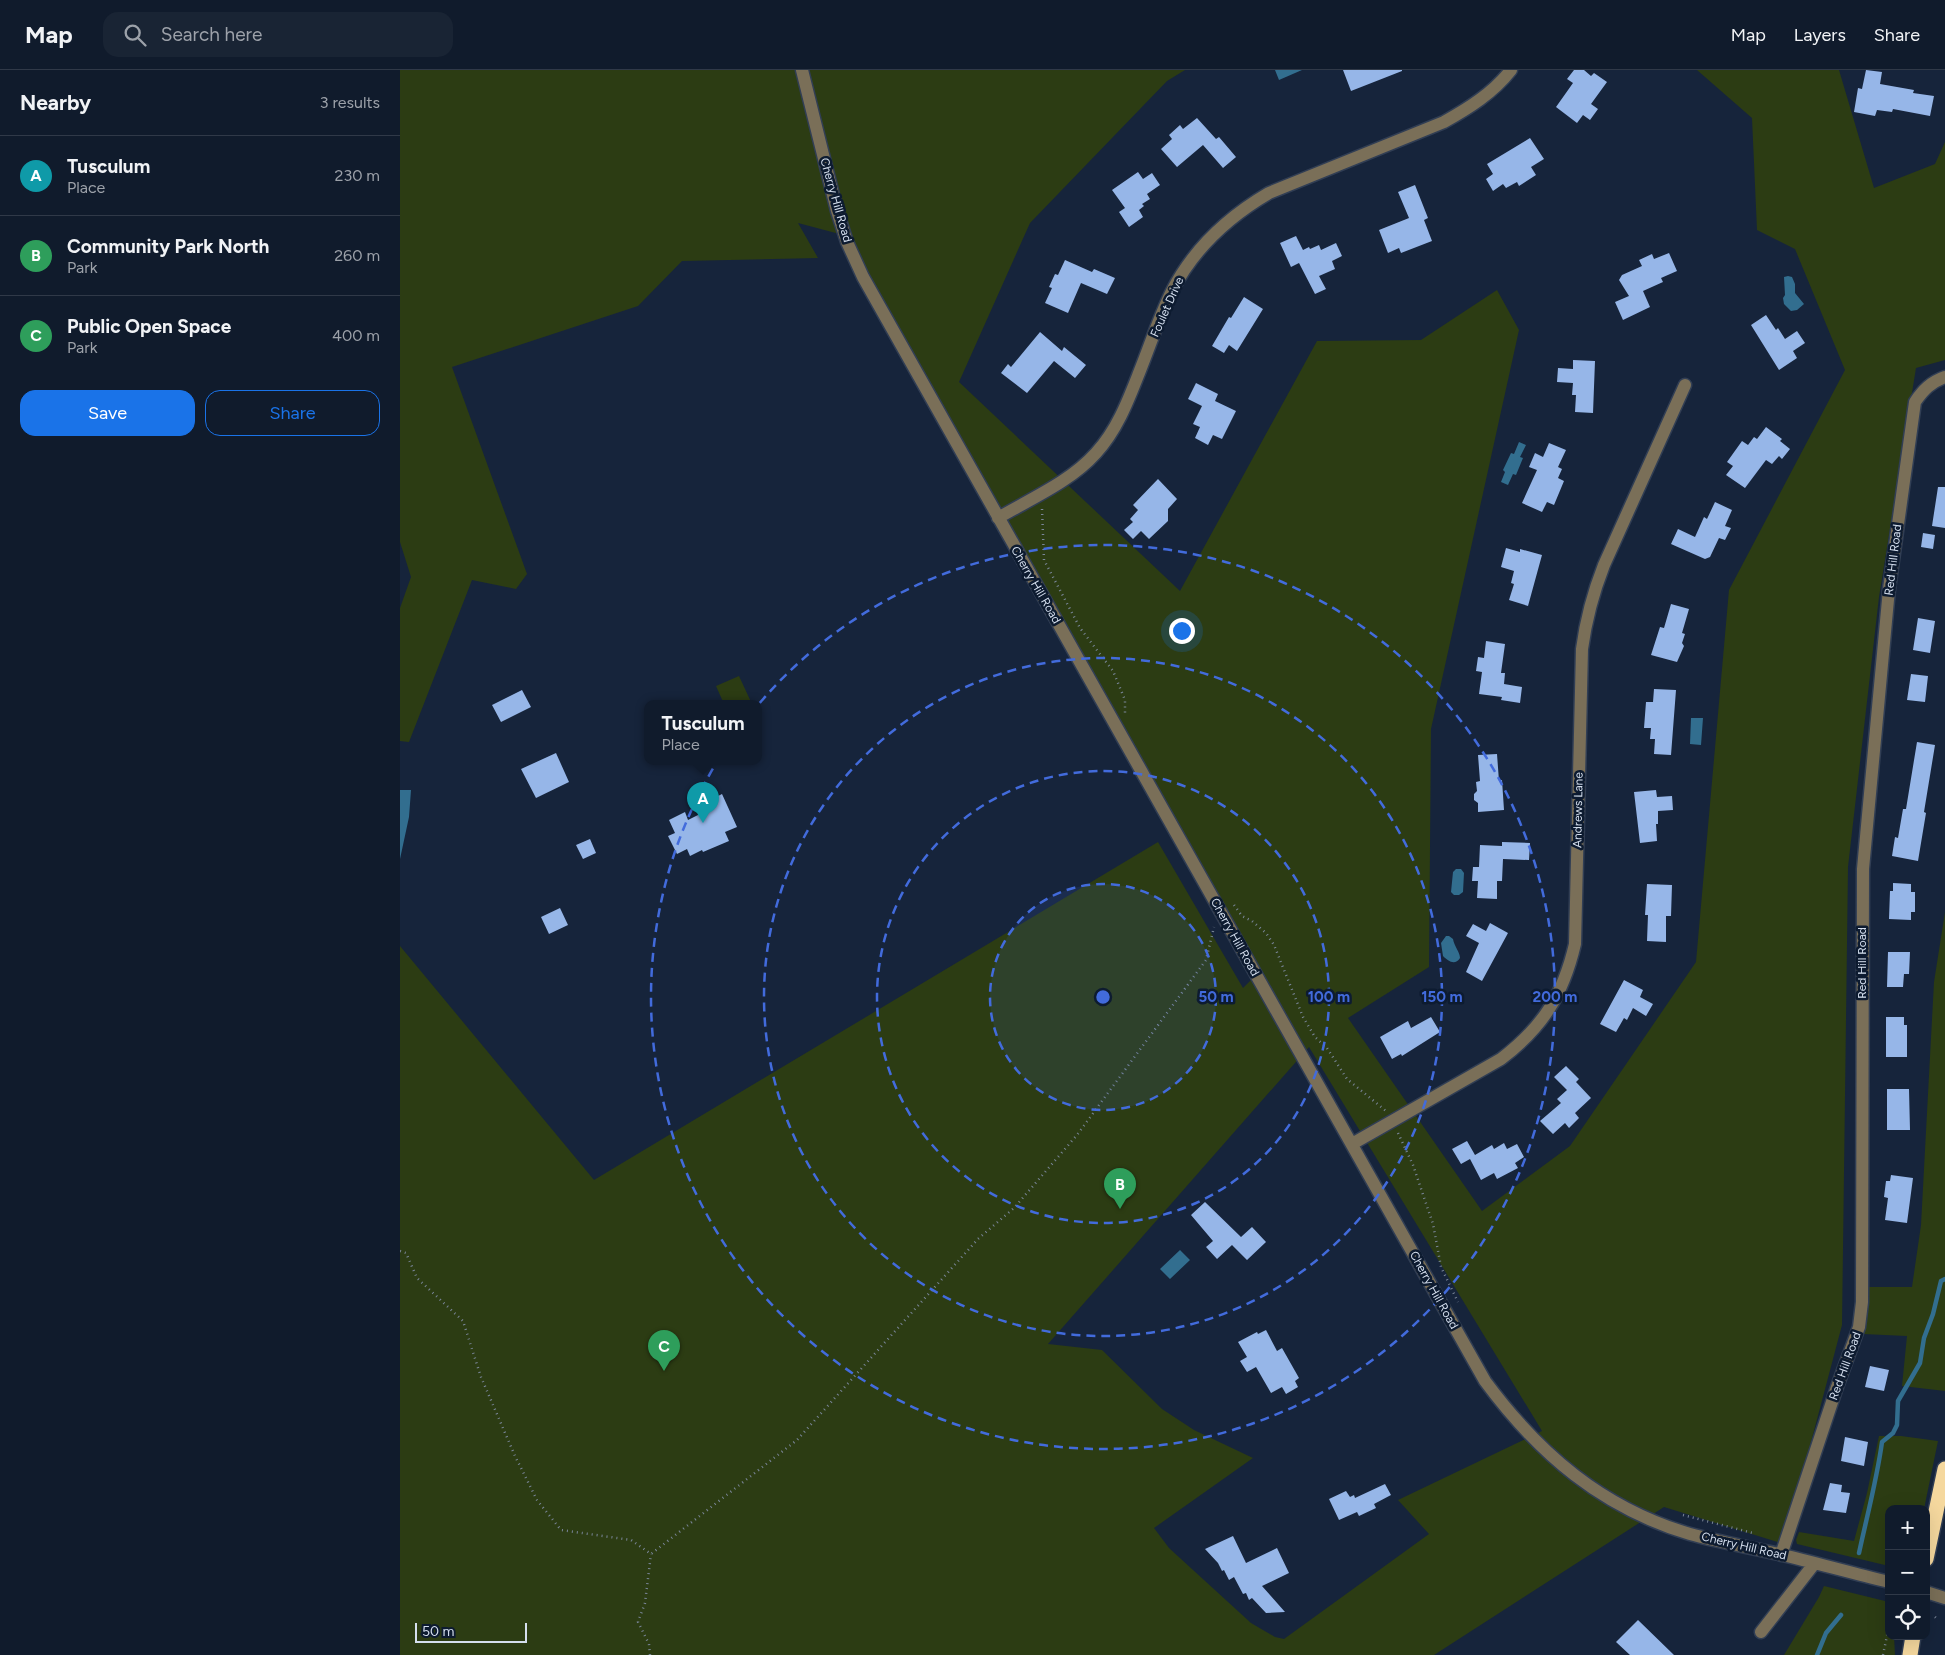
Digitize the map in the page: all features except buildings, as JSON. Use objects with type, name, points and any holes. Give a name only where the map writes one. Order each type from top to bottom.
[{"type":"highway","points":[[1928,1550],[1945,1469]]},
{"type":"highway","points":[[1910,1655],[1912,1640]]},
{"type":"street","name":"Cherry Hill Road","points":[[802,70],[837,211],[847,242],[867,284],[1485,1381],[1508,1412],[1534,1441],[1563,1467],[1628,1509],[1690,1534],[1885,1581]]},
{"type":"street","name":"Foulet Drive","points":[[998,518],[1079,469],[1096,453],[1112,432],[1125,408],[1171,292],[1203,244],[1225,223],[1269,193],[1444,122],[1490,92],[1511,70]]},
{"type":"street","name":"Red Hill Road","points":[[1781,1555],[1837,1387],[1860,1327],[1862,1302],[1863,869],[1889,589],[1914,402],[1923,389],[1945,377]]},
{"type":"street","name":"Andrews Lane","points":[[1352,1144],[1501,1059],[1536,1028],[1562,989],[1575,944],[1582,649],[1587,618],[1604,565],[1685,385]]},
{"type":"street","points":[[1761,1632],[1814,1564]]},
{"type":"street","points":[[1930,1593],[1945,1598]]},
{"type":"path","points":[[1039,494],[1043,515],[1042,547],[1044,560],[1080,628],[1113,671],[1124,700],[1127,718]]},
{"type":"path","points":[[1234,905],[1242,916],[1252,921],[1266,933],[1274,945],[1303,1017],[1315,1037],[1326,1048],[1346,1079],[1384,1108],[1388,1114]]},
{"type":"path","points":[[650,1655],[649,1644],[638,1622],[645,1603],[650,1554],[798,1440],[978,1239],[1014,1208],[1077,1135],[1206,960],[1216,920]]},
{"type":"path","points":[[1396,1130],[1413,1165],[1433,1224],[1441,1267],[1460,1306]]},
{"type":"path","points":[[400,1251],[406,1253],[417,1278],[462,1321],[480,1377],[520,1465],[537,1500],[561,1530],[631,1540],[650,1554]]},
{"type":"path","points":[[1680,1514],[1758,1534]]},
{"type":"path","points":[[1883,1655],[1886,1640]]},
{"type":"green space","points":[[400,70],[1185,70],[1167,81],[1030,223],[959,382],[1180,591],[1317,341],[1421,340],[1497,290],[1519,330],[1431,729],[1429,967],[1348,1018],[1482,1211],[1570,1146],[1696,962],[1729,590],[1845,370],[1795,249],[1757,230],[1752,118],[1697,70],[1839,70],[1874,188],[1935,164],[1945,142],[1945,360],[1916,368],[1879,597],[1848,867],[1842,1325],[1784,1544],[1664,1507],[1434,1655],[400,1655],[400,946],[594,1180],[1158,842],[1243,988],[1258,973],[847,236],[798,223],[818,258],[682,261],[638,306],[452,367],[527,574],[516,589],[472,580],[409,742],[400,741],[400,608],[411,577],[400,542]],"holes":[[[1309,1047],[1542,1431],[1398,1500],[1429,1534],[1284,1639],[1275,1637],[1251,1623],[1169,1548],[1154,1528],[1253,1458],[1194,1430],[1162,1409],[1102,1350],[1048,1344]]]},
{"type":"green space","points":[[739,676],[750,700],[722,700],[716,686]]},
{"type":"green space","points":[[1945,912],[1945,1391],[1902,1386],[1907,1336],[1863,1334],[1866,1287],[1912,1287],[1921,1225],[1934,982]]},
{"type":"green space","points":[[1879,1436],[1901,1436],[1938,1441],[1925,1505],[1885,1505],[1885,1565],[1797,1544],[1796,1540],[1799,1532],[1854,1541],[1867,1493]]},
{"type":"green space","points":[[1824,1586],[1885,1601],[1885,1640],[1894,1640],[1895,1655],[1784,1655]]},
{"type":"water","points":[[1275,70],[1302,70],[1279,80]]},
{"type":"water","points":[[1784,277],[1792,277],[1795,284],[1795,293],[1804,304],[1797,310],[1791,311],[1784,304]]},
{"type":"water","points":[[1519,442],[1526,445],[1520,457],[1523,458],[1516,475],[1513,474],[1508,485],[1501,482],[1505,472],[1503,470],[1511,453],[1514,454]]},
{"type":"water","points":[[1691,718],[1703,718],[1701,745],[1690,744]]},
{"type":"water","points":[[400,790],[411,790],[409,817],[400,859]]},
{"type":"water","points":[[1456,869],[1461,869],[1464,873],[1463,892],[1459,895],[1454,895],[1451,892],[1453,872]]},
{"type":"water","points":[[1446,936],[1453,939],[1459,953],[1460,958],[1456,962],[1449,961],[1443,956],[1441,943]]},
{"type":"water","points":[[1180,1250],[1190,1260],[1170,1279],[1160,1269]]},
{"type":"waterway","points":[[1859,1553],[1875,1484],[1882,1442],[1893,1433],[1897,1425],[1898,1401],[1920,1363],[1924,1338],[1933,1314],[1941,1281],[1945,1279]]},
{"type":"waterway","points":[[1817,1655],[1826,1633],[1841,1615]]},
{"type":"place","name":"Tusculum","points":[[703,823]]},
{"type":"place","name":"Community Park North","points":[[1120,1209]]},
{"type":"place","name":"Public Open Space","points":[[664,1371]]}]
